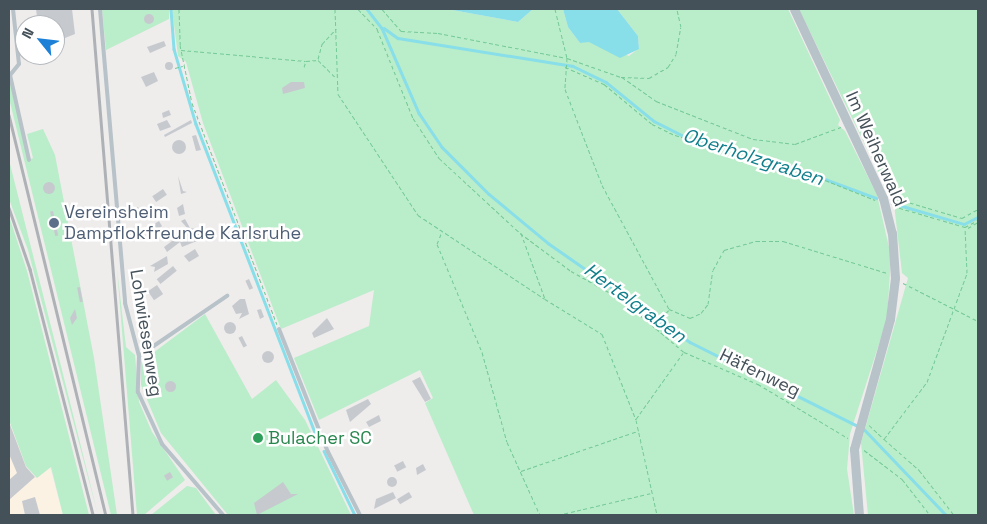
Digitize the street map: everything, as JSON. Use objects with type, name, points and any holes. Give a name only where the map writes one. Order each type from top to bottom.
[{"type":"street","name":"Im Weiherwald","points":[[794,9],[884,201],[895,278],[886,336],[855,443],[859,515]]},
{"type":"lane","points":[[13,9],[19,64],[10,75],[29,160]]},
{"type":"lane","name":"Lohwiesenweg","points":[[100,9],[125,303],[139,356],[138,392],[149,423],[223,515]]},
{"type":"lane","points":[[139,356],[227,296]]},
{"type":"lane","points":[[279,329],[328,452],[360,515]]},
{"type":"path","points":[[178,9],[183,66],[199,125],[279,329]]},
{"type":"path","points":[[335,9],[338,94],[418,215],[441,232],[602,334],[636,420],[657,515]]},
{"type":"path","name":"Häfenweg","points":[[358,9],[377,29],[413,118],[439,158],[520,233],[571,271],[621,299],[684,352],[758,384],[819,417],[902,479],[930,515]]},
{"type":"path","points":[[382,9],[401,31],[438,33],[567,58],[621,77],[656,101],[703,122],[782,145],[848,123]]},
{"type":"path","points":[[556,9],[567,58],[565,90],[602,185],[669,309],[690,318],[701,313],[708,304],[713,270],[724,250],[756,241],[809,248],[895,278],[978,321]]},
{"type":"path","points":[[621,77],[649,78],[668,66],[680,41],[677,9]]},
{"type":"path","points":[[318,60],[322,44],[337,28]]},
{"type":"path","points":[[181,50],[306,61],[318,60],[337,78]]},
{"type":"path","points":[[304,67],[306,61]]},
{"type":"path","points":[[176,68],[183,66]]},
{"type":"path","points":[[565,67],[604,84],[652,124],[675,135],[825,180],[966,227],[978,221]]},
{"type":"path","points":[[884,201],[962,218],[978,209]]},
{"type":"path","points":[[884,439],[928,382],[957,310],[967,274],[966,227]]},
{"type":"path","points":[[441,232],[437,244],[482,352],[507,442],[540,515]]},
{"type":"path","points":[[520,233],[545,299]]},
{"type":"path","points":[[653,327],[669,309]]},
{"type":"path","points":[[636,420],[684,352]]},
{"type":"path","points":[[861,419],[919,470],[954,515]]},
{"type":"path","points":[[522,472],[638,431]]},
{"type":"path","points":[[558,515],[652,493]]},
{"type":"shaded area","points":[[9,421],[26,467],[36,478],[50,467],[63,515],[9,515]]},
{"type":"green space","points":[[102,9],[169,9],[169,19],[106,50]]},
{"type":"green space","points":[[172,9],[447,9],[518,22],[533,9],[563,9],[568,27],[580,43],[589,41],[629,56],[639,48],[638,36],[617,9],[788,9],[840,120],[838,125],[845,131],[877,195],[891,256],[887,319],[850,434],[847,469],[854,515],[474,515],[425,403],[433,398],[420,370],[319,420],[294,358],[369,326],[374,290],[281,329],[203,123],[186,62],[178,56]]},
{"type":"green space","points":[[799,9],[978,9],[978,515],[868,515],[861,443],[908,278],[902,273],[893,195],[888,192]]},
{"type":"green space","points":[[9,78],[28,160],[33,158],[27,134],[43,129],[55,155],[94,358],[117,515],[111,515],[9,98]]},
{"type":"green space","points":[[9,160],[98,515],[28,250],[9,199]]},
{"type":"green space","points":[[9,216],[27,271],[89,515],[63,515],[51,467],[37,478],[26,466],[9,420]]},
{"type":"green space","points":[[117,269],[126,347],[135,355],[139,402],[152,432],[185,480],[144,515],[137,515]]},
{"type":"green space","points":[[205,314],[252,399],[276,380],[305,420],[351,515],[228,515],[161,433],[141,385],[141,362]]},
{"type":"green space","points":[[187,486],[196,488],[216,515],[151,515]]},
{"type":"water","points":[[447,9],[533,9],[518,22]]},
{"type":"water","points":[[563,9],[617,9],[638,36],[639,49],[620,58],[589,42],[580,43],[568,27]]},
{"type":"building","points":[[36,9],[72,9],[75,34],[65,38],[65,15],[37,15]]},
{"type":"building","points":[[149,14],[154,19],[149,24],[144,19]]},
{"type":"building","points":[[164,41],[166,46],[150,53],[147,47]]},
{"type":"building","points":[[169,62],[173,66],[169,70],[165,66]]},
{"type":"building","points":[[154,72],[158,81],[146,87],[141,77]]},
{"type":"building","points":[[291,82],[304,82],[305,88],[283,94],[282,88]]},
{"type":"building","points":[[169,110],[171,115],[163,118],[162,113]]},
{"type":"building","points":[[167,120],[171,127],[160,131],[157,124]]},
{"type":"building","points":[[191,120],[192,123],[165,137],[164,135]]},
{"type":"building","points":[[196,135],[201,150],[196,151],[192,136]]},
{"type":"building","points":[[176,140],[182,140],[186,147],[182,154],[176,154],[172,150],[172,144]]},
{"type":"building","points":[[178,176],[183,191],[187,192],[181,194]]},
{"type":"building","points":[[47,182],[51,182],[55,188],[51,194],[47,194],[43,190],[43,186]]},
{"type":"building","points":[[163,189],[167,195],[156,202],[152,196]]},
{"type":"building","points":[[183,204],[185,214],[179,216],[177,208]]},
{"type":"building","points":[[138,207],[142,214],[136,217],[132,210]]},
{"type":"building","points":[[53,211],[58,235],[55,236],[50,212]]},
{"type":"building","points":[[185,219],[190,228],[202,230],[205,235],[196,235],[197,241],[182,247],[180,242],[167,252],[164,247],[188,229],[181,221]]},
{"type":"building","points":[[159,221],[162,226],[154,231],[151,226]]},
{"type":"building","points":[[195,249],[199,256],[189,262],[184,256]]},
{"type":"building","points":[[167,256],[168,264],[154,272],[155,267],[150,266]]},
{"type":"building","points":[[173,266],[177,271],[160,284],[157,279]]},
{"type":"building","points":[[249,279],[253,288],[249,290],[245,281]]},
{"type":"building","points":[[157,285],[163,294],[154,300],[148,291]]},
{"type":"building","points":[[80,287],[83,302],[80,302],[77,288]]},
{"type":"building","points":[[240,299],[245,299],[249,314],[239,319],[242,313],[236,314],[232,306]]},
{"type":"building","points":[[75,309],[77,318],[72,325],[70,318]]},
{"type":"building","points":[[261,309],[264,317],[260,319],[257,310]]},
{"type":"building","points":[[327,318],[334,329],[314,338],[312,333]]},
{"type":"building","points":[[228,322],[232,322],[236,328],[232,334],[228,334],[224,330],[224,326]]},
{"type":"building","points":[[242,336],[247,346],[243,348],[238,338]]},
{"type":"building","points":[[266,351],[270,351],[274,357],[270,363],[266,363],[262,359],[262,355]]},
{"type":"building","points":[[420,377],[431,399],[425,402],[412,381]]},
{"type":"building","points":[[168,381],[172,381],[175,386],[174,390],[168,391],[165,388],[165,384]]},
{"type":"building","points":[[368,399],[371,404],[350,422],[346,410]]},
{"type":"building","points":[[379,415],[381,421],[369,427],[366,422]]},
{"type":"building","points":[[9,422],[26,467],[35,477],[9,500],[9,480],[17,473],[9,454]]},
{"type":"building","points":[[403,461],[406,467],[397,472],[394,466]]},
{"type":"building","points":[[423,464],[426,470],[417,475],[416,468]]},
{"type":"building","points":[[170,472],[173,477],[167,481],[164,476]]},
{"type":"building","points":[[390,477],[394,477],[397,482],[396,486],[390,487],[387,484],[387,480]]},
{"type":"building","points":[[283,482],[291,494],[298,494],[257,515],[254,503]]},
{"type":"building","points":[[393,492],[396,498],[374,509],[376,499]]},
{"type":"building","points":[[409,492],[412,497],[400,504],[397,499]]},
{"type":"building","points":[[35,497],[40,515],[25,515],[22,501]]},
{"type":"waterway","points":[[171,9],[174,49],[196,124],[319,442]]},
{"type":"waterway","name":"Hertelgraben","points":[[367,9],[382,28],[419,113],[442,147],[489,194],[548,243],[690,342],[858,426]]},
{"type":"waterway","name":"Oberholzgraben","points":[[384,28],[398,38],[573,66],[606,82],[654,121],[688,138],[760,155],[876,198]]},
{"type":"waterway","name":"Oberholzgraben","points":[[892,203],[964,224],[978,217]]},
{"type":"waterway","name":"Hertelgraben","points":[[863,428],[946,515]]},
{"type":"waterway","points":[[324,451],[355,515]]},
{"type":"railway","points":[[92,9],[133,515]]},
{"type":"railway","points":[[9,115],[106,515]]},
{"type":"railway","points":[[9,208],[30,269],[93,515]]},
{"type":"place","name":"Vereinsheim Dampflokfreunde Karlsruhe","points":[[54,223]]},
{"type":"place","name":"Bulacher SC","points":[[258,438]]}]
